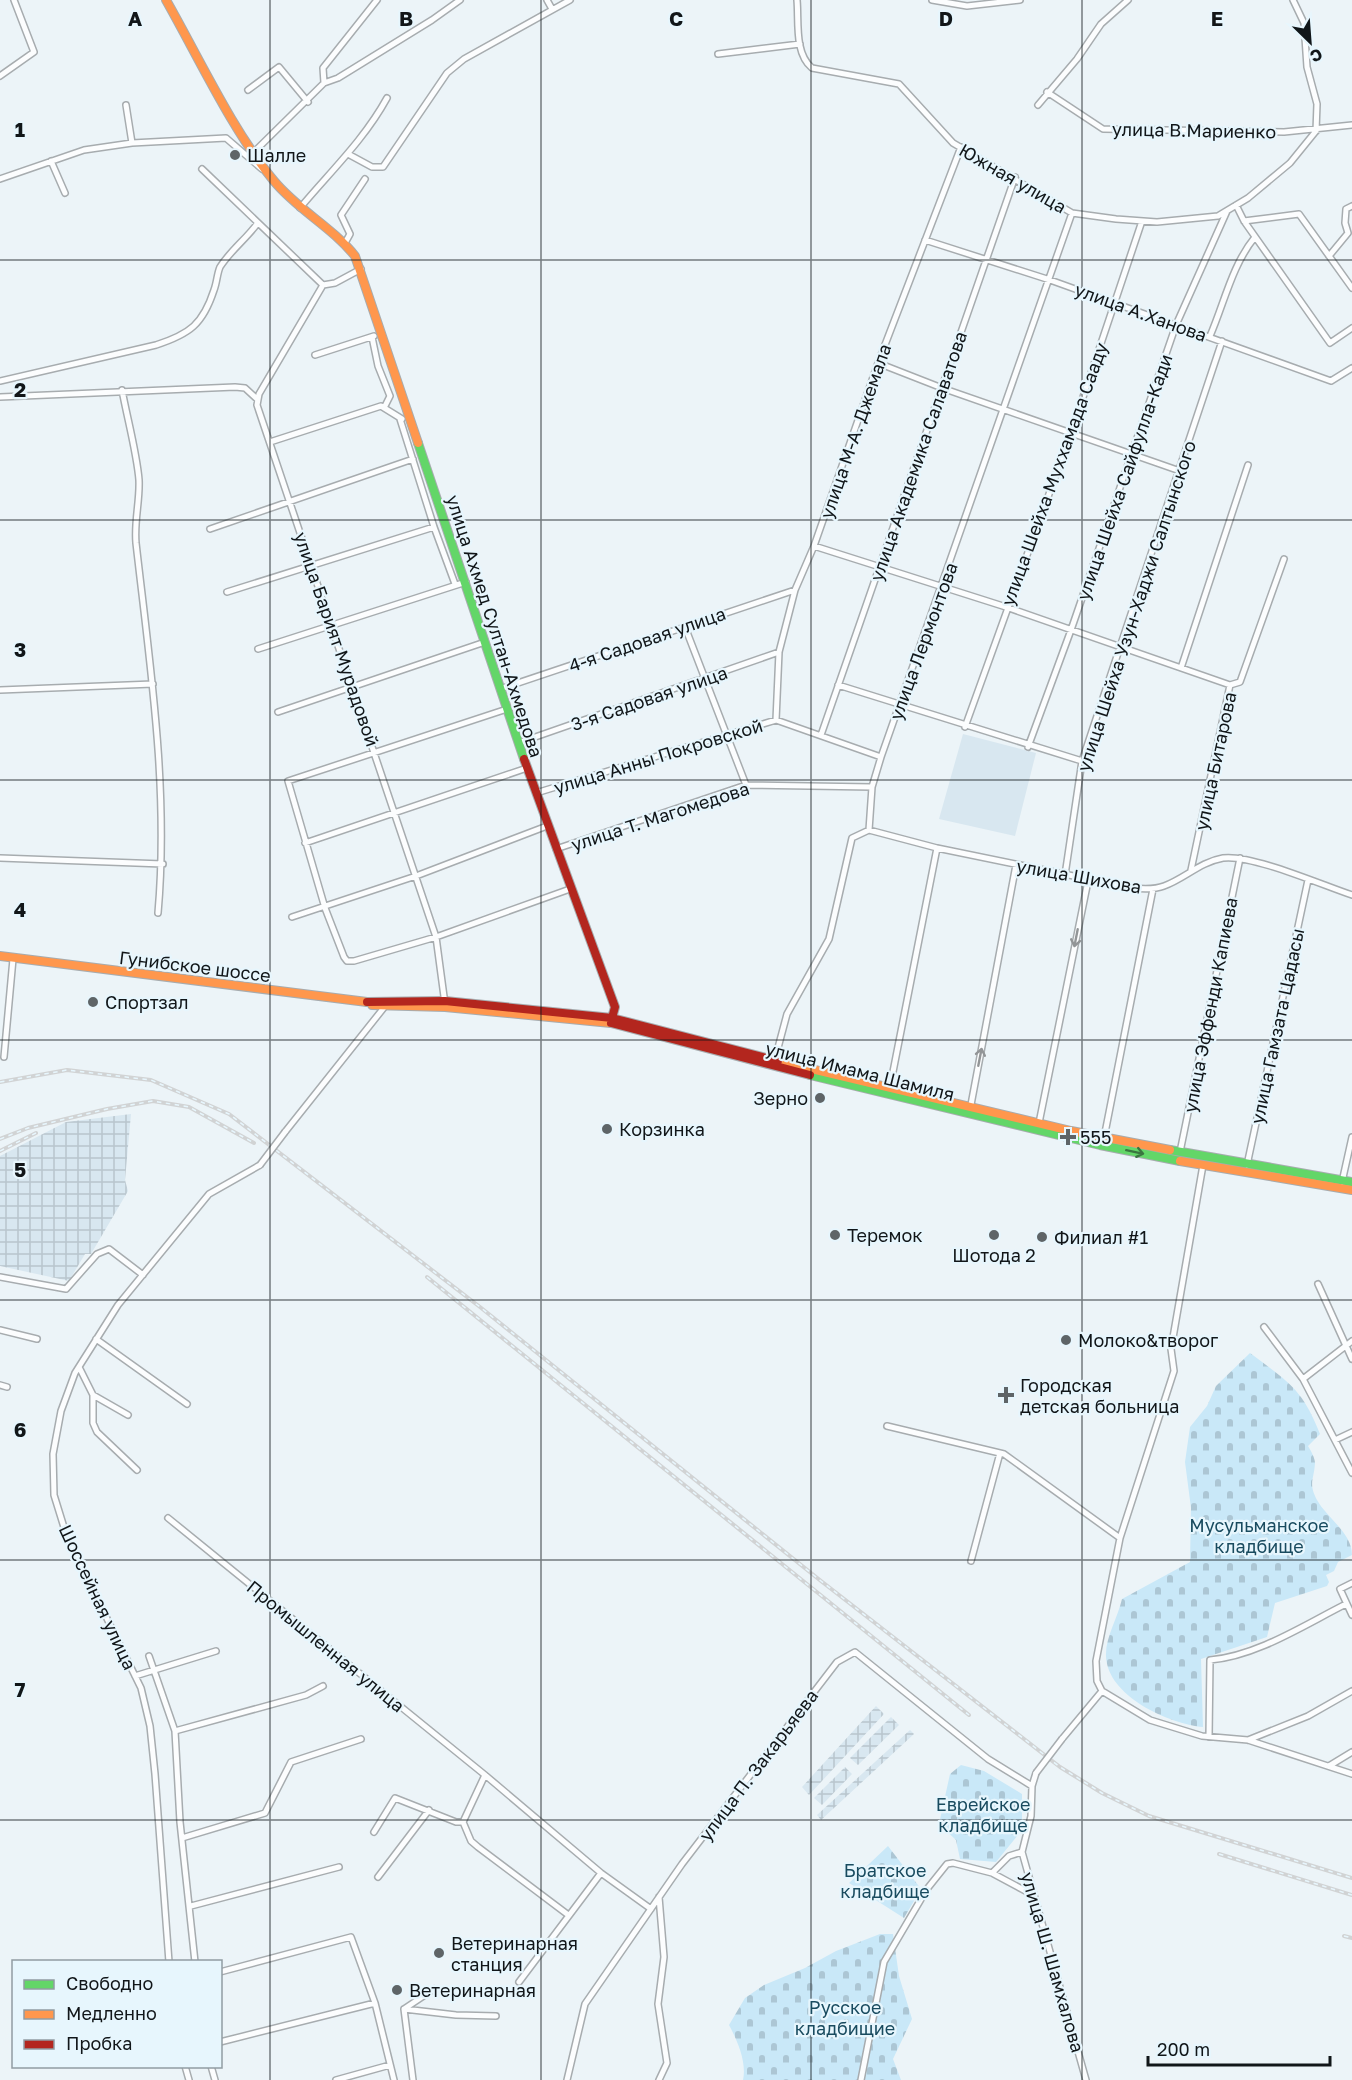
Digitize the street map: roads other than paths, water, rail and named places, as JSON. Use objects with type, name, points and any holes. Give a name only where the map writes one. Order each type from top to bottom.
[{"type":"main road","points":[[166,0],[253,153],[268,174],[300,208],[345,243]]},
{"type":"main road","name":"улица Ахмед Султан-Ахмедова","points":[[345,243],[361,269],[518,743],[615,1007],[612,1018]]},
{"type":"main road","name":"Гунибское шоссе","points":[[0,956],[386,1004]]},
{"type":"main road","name":"улица Имама Шамиля","points":[[386,1004],[445,1004],[612,1018],[890,1087],[970,1111],[1180,1152],[1203,1162],[1342,1183],[1352,1190]]},
{"type":"main road","name":"улица Имама Шамиля","points":[[445,1004],[620,1024],[970,1111],[1246,1172],[1342,1183],[1352,1182]]},
{"type":"street","points":[[0,76],[34,52],[15,0]]},
{"type":"street","points":[[324,83],[323,68],[377,0]]},
{"type":"street","points":[[253,153],[308,102],[324,83],[338,78],[460,0]]},
{"type":"street","points":[[547,0],[552,9]]},
{"type":"street","points":[[348,154],[372,167],[383,168],[447,74],[464,59],[570,0]]},
{"type":"street","name":"Южная улица","points":[[797,0],[800,44],[806,63],[812,68],[899,84],[953,143],[1015,177],[1072,213],[1142,221],[1218,216],[1236,205],[1290,163],[1316,131]]},
{"type":"street","points":[[932,0],[967,6],[1019,0]]},
{"type":"street","points":[[1038,105],[1077,59],[1101,24],[1128,0]]},
{"type":"street","points":[[1293,0],[1304,23],[1308,67],[1317,104],[1316,131]]},
{"type":"street","points":[[718,54],[800,44]]},
{"type":"street","points":[[248,90],[279,67],[308,102]]},
{"type":"street","name":"улица В.Мариенко","points":[[1047,92],[1103,129],[1316,131],[1352,125]]},
{"type":"street","points":[[300,208],[338,162],[348,154],[387,98]]},
{"type":"street","points":[[126,105],[132,143]]},
{"type":"street","points":[[0,179],[84,150],[132,143],[226,138],[268,174]]},
{"type":"street","name":"улица М-А. Джемала","points":[[776,720],[779,652],[795,590],[814,546],[878,363],[961,147]]},
{"type":"street","points":[[51,161],[65,193]]},
{"type":"street","points":[[202,169],[323,285]]},
{"type":"street","name":"улица Академика Салаватова","points":[[820,735],[1015,177]]},
{"type":"street","points":[[345,243],[350,234],[341,215],[365,179]]},
{"type":"street","points":[[1236,205],[1244,221],[1330,343],[1352,328]]},
{"type":"street","points":[[1329,256],[1348,233],[1346,209],[1352,206]]},
{"type":"street","name":"улица Шейха Сайфулла-Кади","points":[[1028,747],[1071,630],[1176,325],[1228,210]]},
{"type":"street","name":"улица Лермонтова","points":[[870,830],[872,787],[881,757],[1072,213]]},
{"type":"street","points":[[1244,221],[1299,213],[1352,288]]},
{"type":"street","name":"улица Шейха Муххамада Сааду","points":[[965,727],[1006,607],[1071,433],[1142,221]]},
{"type":"street","points":[[0,381],[156,345],[175,339],[194,328],[205,315],[218,271],[257,224]]},
{"type":"street","points":[[1210,336],[1225,301],[1226,290],[1255,237]]},
{"type":"street","name":"улица А.Ханова","points":[[925,240],[1050,280],[1331,381],[1352,368]]},
{"type":"street","points":[[323,285],[335,283],[361,269]]},
{"type":"street","points":[[0,397],[122,390],[235,387],[245,388],[257,399],[323,285]]},
{"type":"street","points":[[315,355],[383,333]]},
{"type":"street","points":[[270,442],[385,406],[390,396],[378,366],[372,337]]},
{"type":"street","name":"улица Шейха Узун-Хаджи Салтынского","points":[[1065,875],[1082,761],[1222,341]]},
{"type":"street","points":[[878,363],[942,388],[1180,471]]},
{"type":"street","points":[[122,390],[138,468],[134,526],[153,684],[162,804],[163,864],[159,913]]},
{"type":"street","name":"улица Барият Мурадовой","points":[[257,399],[436,937],[445,1004]]},
{"type":"street","points":[[385,406],[400,419],[434,527],[455,584]]},
{"type":"street","points":[[400,419],[410,418]]},
{"type":"street","points":[[210,529],[292,503],[412,459]]},
{"type":"street","points":[[1180,668],[1248,465]]},
{"type":"street","points":[[227,592],[434,527]]},
{"type":"street","points":[[814,546],[1006,607],[1230,685]]},
{"type":"street","name":"улица Битарова","points":[[1191,870],[1230,685],[1240,682],[1284,559]]},
{"type":"street","points":[[258,649],[466,582]]},
{"type":"street","name":"4-я Садовая улица","points":[[500,689],[795,590]]},
{"type":"street","points":[[685,627],[746,785]]},
{"type":"street","points":[[278,712],[485,642]]},
{"type":"street","name":"3-я Садовая улица","points":[[518,743],[779,652]]},
{"type":"street","points":[[0,690],[153,684]]},
{"type":"street","points":[[838,685],[1028,747],[1082,761]]},
{"type":"street","points":[[507,709],[288,781],[325,908],[347,961],[436,937],[570,889]]},
{"type":"street","name":"улица Анны Покровской","points":[[536,793],[776,720],[881,757]]},
{"type":"street","points":[[305,843],[527,768]]},
{"type":"street","name":"улица Т. Магомедова","points":[[556,849],[746,785],[872,787]]},
{"type":"street","points":[[292,917],[325,908],[416,876],[547,826]]},
{"type":"street","points":[[775,1059],[787,1014],[829,939],[852,838],[870,830]]},
{"type":"street","name":"улица Шихова","points":[[870,830],[936,848],[1088,881],[1153,889],[1166,886],[1191,870],[1222,858],[1240,858],[1352,895]]},
{"type":"street","points":[[890,1087],[936,848]]},
{"type":"street","points":[[0,858],[163,864]]},
{"type":"street","name":"улица Эффенди Капиева","points":[[1180,1152],[1240,858]]},
{"type":"street","points":[[970,1111],[1016,865]]},
{"type":"street","name":"улица Гамзата Цадасы","points":[[1246,1172],[1308,880]]},
{"type":"street","points":[[1039,1123],[1088,881]]},
{"type":"street","points":[[1104,1138],[1153,889]]},
{"type":"street","points":[[4,1057],[13,958]]},
{"type":"street","name":"Шоссейная улица","points":[[169,1960],[150,1726],[141,1688],[67,1537],[54,1495],[53,1454],[61,1411],[79,1367],[118,1305],[209,1194],[260,1165],[386,1004]]},
{"type":"street","points":[[1342,1183],[1352,1137]]},
{"type":"street","points":[[1203,1162],[1171,1349],[1174,1371],[1120,1538],[1096,1661],[1097,1681],[1102,1691],[1150,1720],[1209,1737],[1248,1740],[1352,1774]]},
{"type":"street","points":[[0,1277],[66,1289],[97,1254],[109,1249],[143,1275]]},
{"type":"street","points":[[1318,1284],[1352,1359]]},
{"type":"street","points":[[1264,1327],[1303,1379],[1352,1473]]},
{"type":"street","points":[[0,1330],[37,1339]]},
{"type":"street","points":[[96,1339],[187,1404]]},
{"type":"street","points":[[1303,1379],[1352,1341]]},
{"type":"street","points":[[79,1367],[93,1395],[93,1423],[97,1432],[137,1470]]},
{"type":"street","points":[[0,1385],[7,1387]]},
{"type":"street","points":[[93,1395],[128,1415]]},
{"type":"street","points":[[887,1426],[1000,1453],[1120,1538]]},
{"type":"street","points":[[1335,1440],[1352,1432]]},
{"type":"street","points":[[971,1561],[1000,1453]]},
{"type":"street","name":"Промышленная улица","points":[[168,1518],[485,1775],[601,1873],[651,1909]]},
{"type":"street","points":[[1352,1583],[1340,1589],[1352,1615]]},
{"type":"street","points":[[1209,1737],[1210,1660],[1226,1659],[1280,1637],[1346,1604]]},
{"type":"street","points":[[135,1676],[216,1651]]},
{"type":"street","name":"улица П. Закарьяева","points":[[567,2080],[585,2004],[659,1897],[837,1662],[855,1652],[988,1759],[1032,1786]]},
{"type":"street","points":[[149,1656],[175,1731],[182,1838],[191,1906],[195,1960]]},
{"type":"street","points":[[175,1731],[306,1695],[323,1686]]},
{"type":"street","points":[[1248,1740],[1308,1716],[1352,1690]]},
{"type":"street","name":"улица Ш. Шамхалова","points":[[1086,2080],[1022,1852],[1031,1816],[1032,1786],[1036,1773],[1102,1691]]},
{"type":"street","points":[[182,1838],[265,1813],[291,1762],[361,1739]]},
{"type":"street","points":[[1329,1766],[1352,1752]]},
{"type":"street","points":[[485,1775],[463,1822],[471,1841],[567,1914]]},
{"type":"street","points":[[374,1832],[395,1798],[456,1822],[463,1822]]},
{"type":"street","points":[[378,1876],[429,1810]]},
{"type":"street","points":[[992,1873],[1009,1856],[1022,1852]]},
{"type":"street","points":[[861,2080],[884,1962],[927,1890],[946,1864],[953,1863],[992,1873],[1033,1895]]},
{"type":"street","points":[[191,1906],[339,1867]]},
{"type":"street","points":[[519,1982],[567,1914],[601,1873]]},
{"type":"street","points":[[659,1897],[664,1957],[658,2004],[667,2063],[659,2080]]},
{"type":"street","points":[[222,1971],[351,1937],[375,2003],[394,2080]]},
{"type":"street","points":[[404,2009],[434,1989]]},
{"type":"street","points":[[222,2041],[375,2003]]},
{"type":"street","points":[[404,2009],[456,2015],[496,2016]]},
{"type":"street","points":[[404,2009],[413,2080]]},
{"type":"street","points":[[336,2080],[390,2065]]},
{"type":"railway","points":[[0,1082],[67,1070],[151,1080],[229,1114],[480,1307],[821,1581],[1060,1767],[1102,1793],[1149,1816],[1352,1878]]},
{"type":"railway","points":[[0,1139],[28,1128],[107,1109],[153,1101],[189,1107],[254,1143]]},
{"type":"railway","points":[[0,1151],[36,1133]]},
{"type":"railway","points":[[427,1277],[969,1715]]},
{"type":"railway","points":[[1219,1854],[1352,1895]]},
{"type":"railway","points":[[1344,1936],[1352,1938]]},
{"type":"place","name":"Шалле","points":[[235,155]]},
{"type":"place","name":"Спортзал","points":[[93,1002]]},
{"type":"place","name":"Зерно","points":[[820,1098]]},
{"type":"place","name":"Корзинка","points":[[607,1129]]},
{"type":"place","name":"555","points":[[1068,1137]]},
{"type":"place","name":"Теремок","points":[[835,1235]]},
{"type":"place","name":"Шотода 2","points":[[994,1235]]},
{"type":"place","name":"Филиал #1","points":[[1042,1237]]},
{"type":"place","name":"Молоко&творог","points":[[1066,1340]]},
{"type":"place","name":"Городская детская больница","points":[[1006,1395]]},
{"type":"place","name":"Ветеринарная станция","points":[[439,1953]]},
{"type":"place","name":"Ветеринарная","points":[[397,1990]]},
{"type":"park label","name":"Мусульманское кладбище","points":[[1259,1535]]},
{"type":"park label","name":"Еврейское кладбище","points":[[983,1814]]},
{"type":"park label","name":"Братское кладбище","points":[[885,1880]]},
{"type":"park label","name":"Русское кладбищие","points":[[845,2017]]}]
